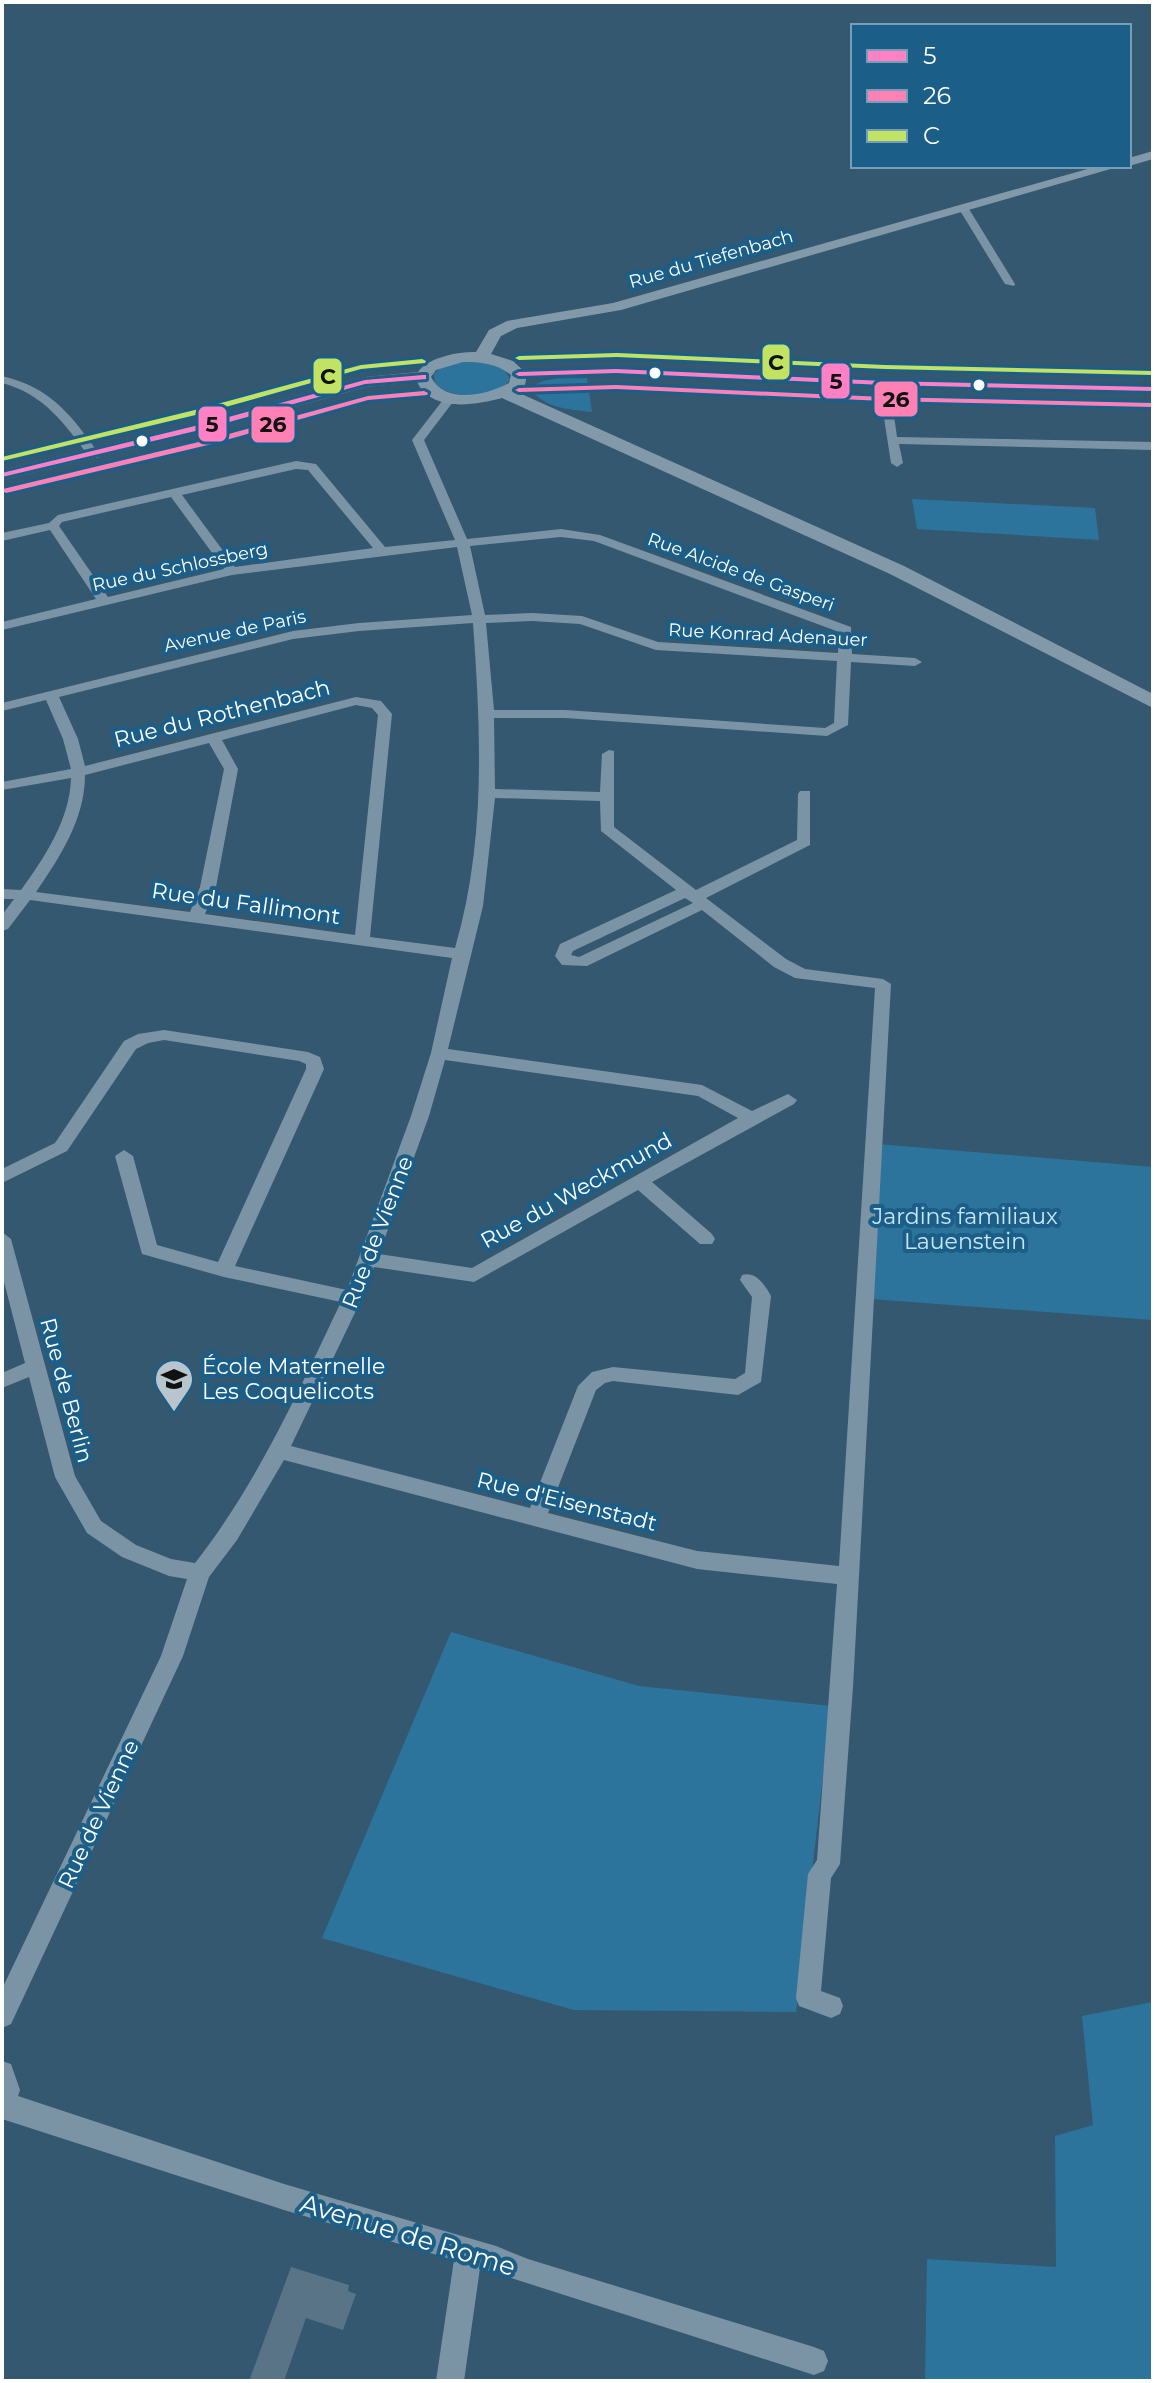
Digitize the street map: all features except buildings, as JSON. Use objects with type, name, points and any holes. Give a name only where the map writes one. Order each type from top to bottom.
[{"type":"main road","points":[[1131,161],[1153,155]]},
{"type":"main road","name":"Rue du Tiefenbach","points":[[481,357],[495,333],[513,324],[615,307],[1107,168]]},
{"type":"main road","points":[[481,357],[502,361],[519,374],[517,385],[505,393],[470,400],[434,392],[425,385],[423,377],[430,367],[445,360],[481,357]]},
{"type":"main road","points":[[2,475],[94,455],[365,382],[423,377]]},
{"type":"main road","points":[[505,393],[897,570],[1153,702]]},
{"type":"street","points":[[964,209],[1010,284]]},
{"type":"street","points":[[519,374],[616,371],[878,383],[1153,389]]},
{"type":"street","points":[[2,379],[48,396],[94,455]]},
{"type":"street","points":[[878,383],[897,463]]},
{"type":"street","name":"Rue de Vienne","points":[[2,2016],[172,1656],[200,1573],[230,1534],[279,1451],[353,1298],[420,1116],[439,1053],[475,906],[488,793],[487,714],[479,619],[463,544],[418,440],[450,398]]},
{"type":"street","points":[[892,440],[1153,446]]},
{"type":"street","points":[[2,537],[53,526],[58,519],[296,465],[312,467],[382,551]]},
{"type":"street","points":[[175,494],[232,571]]},
{"type":"street","points":[[53,526],[104,601]]},
{"type":"street","name":"Rue Alcide de Gasperi","points":[[463,544],[561,533],[596,538],[846,630],[841,725],[827,732],[565,714],[487,714]]},
{"type":"street","name":"Rue du Schlossberg","points":[[2,626],[232,571],[382,551],[463,544]]},
{"type":"street","name":"Rue Konrad Adenauer","points":[[479,619],[532,617],[582,620],[656,646],[915,662]]},
{"type":"street","name":"Avenue de Paris","points":[[2,707],[293,635],[479,619]]},
{"type":"street","points":[[2,926],[64,835],[79,772],[71,736],[50,694]]},
{"type":"street","name":"Rue du Rothenbach","points":[[2,786],[79,772],[356,701],[376,704],[385,714],[362,940]]},
{"type":"street","points":[[196,918],[208,887],[231,769],[214,739]]},
{"type":"street","points":[[609,754],[606,828],[780,963],[801,974],[883,984],[828,1864],[820,1874],[808,1998],[831,2006]]},
{"type":"street","points":[[488,793],[606,797]]},
{"type":"street","points":[[693,898],[566,948],[563,956],[568,961],[581,962],[693,898],[805,842],[805,794]]},
{"type":"street","name":"Rue du Fallimont","points":[[2,894],[461,954]]},
{"type":"street","points":[[2,1177],[61,1147],[130,1045],[144,1038],[164,1035],[302,1056],[314,1061],[315,1069],[224,1270]]},
{"type":"street","points":[[439,1053],[702,1091],[752,1118]]},
{"type":"street","name":"Rue du Weckmund","points":[[368,1259],[474,1275],[788,1100]]},
{"type":"street","points":[[124,1156],[149,1249],[224,1270],[353,1298]]},
{"type":"street","points":[[640,1182],[706,1239]]},
{"type":"street","name":"Rue de Berlin","points":[[3,1244],[65,1477],[94,1527],[129,1551],[169,1567],[200,1573]]},
{"type":"street","points":[[536,1518],[588,1386],[599,1377],[613,1374],[738,1387],[754,1377],[762,1296],[749,1280]]},
{"type":"street","points":[[2,1381],[34,1367]]},
{"type":"street","name":"Rue d'Eisenstadt","points":[[279,1451],[697,1560],[847,1576]]},
{"type":"street","points":[[2,2073],[7,2090],[3,2105]]},
{"type":"street","name":"Avenue de Rome","points":[[3,2105],[284,2197],[814,2361]]},
{"type":"street","points":[[450,2381],[469,2252]]},
{"type":"green space","points":[[461,362],[485,362],[504,369],[510,379],[495,391],[474,396],[453,393],[435,385],[434,374],[440,368]]},
{"type":"green space","points":[[587,378],[592,412],[550,404],[530,389],[549,380]]},
{"type":"green space","points":[[912,499],[1095,508],[1099,540],[917,529]]},
{"type":"green space","name":"Jardins familiaux Lauenstein","points":[[878,1144],[1153,1167],[1153,1320],[871,1299]]},
{"type":"green space","points":[[451,1632],[639,1686],[831,1706],[796,2012],[574,2010],[322,1938]]},
{"type":"green space","points":[[1153,2002],[1153,2381],[925,2381],[927,2259],[1056,2267],[1055,2136],[1093,2125],[1082,2016]]},
{"type":"transit line","name":"C","points":[[519,358],[617,355],[885,367],[1153,373]]},
{"type":"transit line","name":"C","points":[[2,459],[201,411],[361,367],[422,361]]},
{"type":"transit line","name":"5","points":[[519,374],[616,371],[884,383],[1153,389]]},
{"type":"transit line","name":"5","points":[[2,475],[205,426],[365,382],[423,377]]},
{"type":"transit line","name":"26","points":[[519,390],[616,387],[884,399],[1153,405]]},
{"type":"transit line","name":"26","points":[[6,491],[209,442],[368,398],[424,393]]},
{"type":"place","name":"École Maternelle Les Coquelicots","points":[[174,1413]]}]
